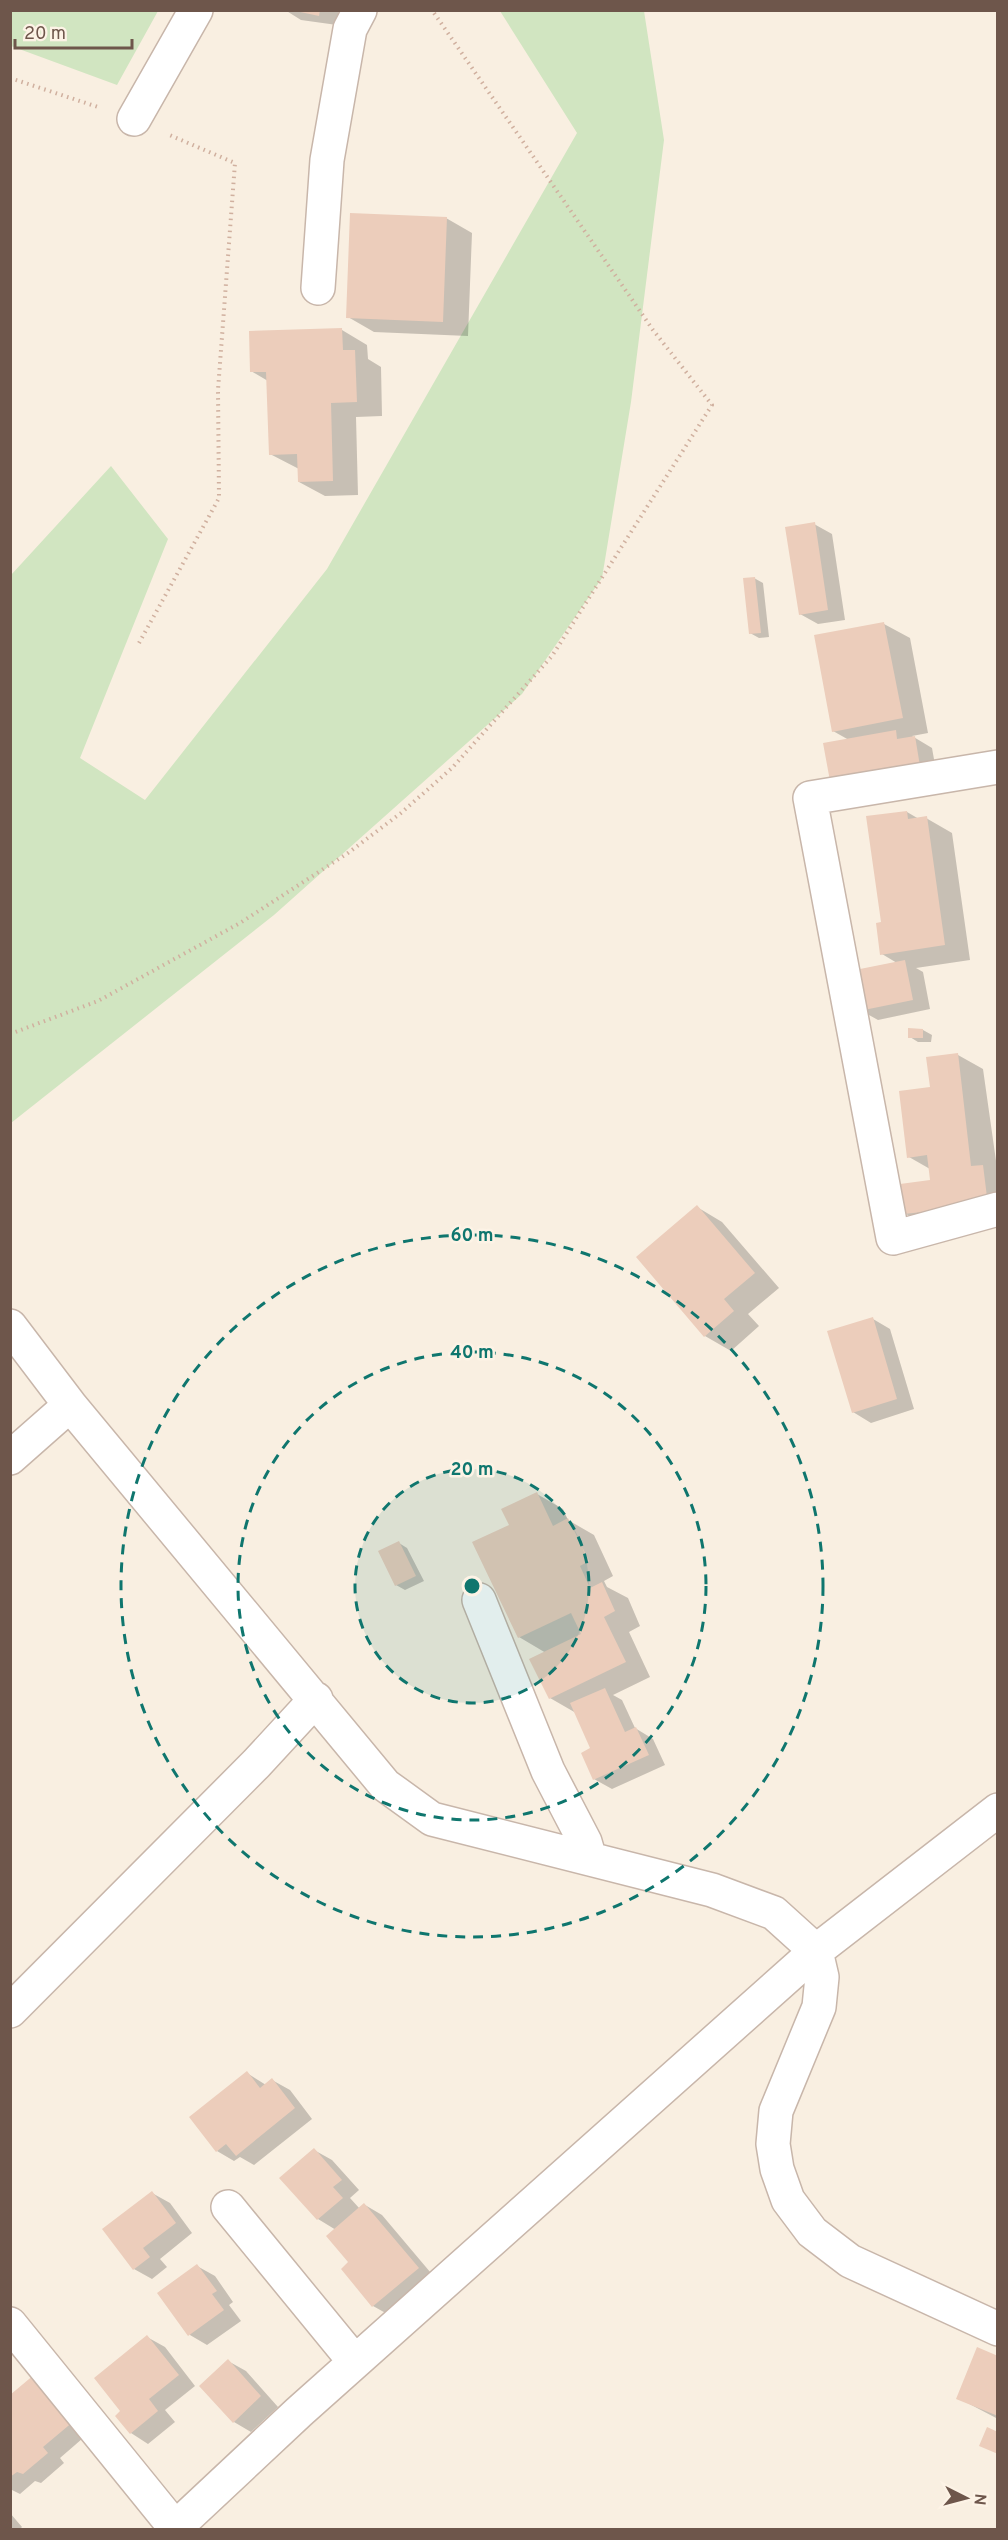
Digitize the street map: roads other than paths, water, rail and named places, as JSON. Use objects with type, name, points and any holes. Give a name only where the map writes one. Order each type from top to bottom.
[{"type":"street","points":[[134,119],[196,10]]},
{"type":"street","points":[[318,288],[327,160],[350,29],[360,10]]},
{"type":"street","points":[[998,767],[810,798],[893,1238],[998,1209]]},
{"type":"street","points":[[10,1326],[70,1405],[385,1785],[432,1819],[712,1890],[774,1913],[816,1951],[822,1977],[819,2007],[776,2111],[773,2144],[777,2169],[788,2200],[812,2232],[850,2261],[998,2329]]},
{"type":"street","points":[[10,1458],[70,1405]]},
{"type":"street","points":[[479,1600],[548,1771],[585,1842],[590,1859]]},
{"type":"street","points":[[10,2011],[256,1764],[316,1699]]},
{"type":"street","points":[[10,2324],[175,2529],[355,2362],[816,1951],[998,1810]]},
{"type":"street","points":[[228,2207],[355,2362]]}]
